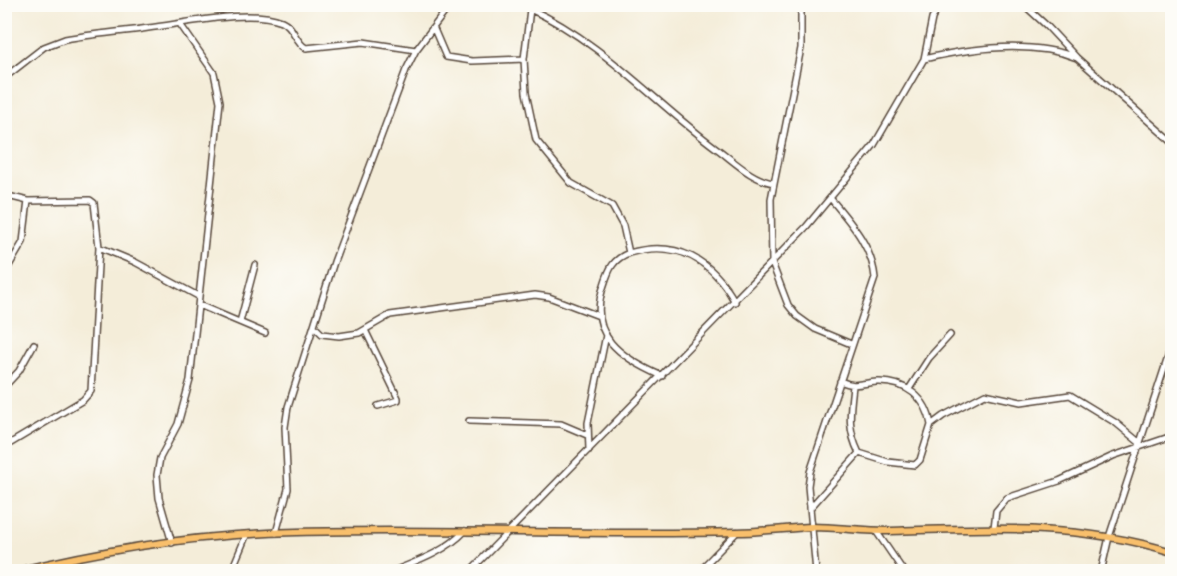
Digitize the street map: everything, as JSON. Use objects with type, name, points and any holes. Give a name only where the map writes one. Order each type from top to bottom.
[{"type":"main road","points":[[13,572],[106,552],[276,533],[737,532],[812,527],[876,531],[994,528],[1057,530],[1109,537],[1173,552]]},
{"type":"street","points":[[276,533],[288,489],[285,427],[288,408],[334,262],[369,164],[416,50],[451,4]]},
{"type":"street","points":[[522,4],[577,34],[699,135],[755,177],[774,183]]},
{"type":"street","points":[[801,4],[801,48],[771,199],[772,263],[788,305],[797,316],[815,329],[851,344]]},
{"type":"street","points":[[469,572],[735,302],[831,199],[874,145],[924,59],[932,20],[939,4]]},
{"type":"street","points":[[1023,4],[1077,58],[1173,142]]},
{"type":"street","points":[[530,9],[524,59],[526,93],[536,140],[571,183],[612,206],[623,226],[628,253]]},
{"type":"street","points":[[4,78],[44,47],[65,39],[180,24],[258,17],[282,21],[289,25],[301,45],[306,48],[363,42],[416,50]]},
{"type":"street","points":[[172,543],[159,498],[157,475],[160,458],[178,424],[190,380],[220,102],[214,73],[180,24]]},
{"type":"street","points":[[434,28],[446,57],[472,61],[524,59]]},
{"type":"street","points":[[924,59],[955,52],[995,48],[1059,50],[1077,58]]},
{"type":"street","points":[[4,195],[28,201],[90,200],[94,203],[99,247],[91,391],[83,400],[4,447]]},
{"type":"street","points":[[816,572],[808,486],[810,472],[875,278],[874,266],[864,242],[831,199]]},
{"type":"street","points":[[4,274],[22,242],[28,201]]},
{"type":"street","points":[[99,247],[135,262],[198,296]]},
{"type":"street","points":[[662,376],[623,355],[606,335],[599,316],[601,292],[610,267],[619,257],[644,249],[680,253],[701,261],[723,280],[735,302]]},
{"type":"street","points":[[240,322],[255,265]]},
{"type":"street","points":[[315,327],[322,334],[339,336],[365,330],[390,315],[535,295],[549,297],[599,316]]},
{"type":"street","points":[[199,305],[265,333]]},
{"type":"street","points":[[365,330],[398,398],[398,400],[378,406]]},
{"type":"street","points":[[589,450],[587,435],[598,362],[606,335]]},
{"type":"street","points":[[909,389],[929,358],[950,335]]},
{"type":"street","points":[[4,387],[19,371],[34,344]]},
{"type":"street","points":[[1101,572],[1109,537],[1173,345]]},
{"type":"street","points":[[840,381],[853,386],[879,382],[909,389],[924,402],[932,425]]},
{"type":"street","points":[[853,386],[848,420],[852,440],[859,453],[888,462],[915,465],[932,425],[985,394],[1021,402],[1070,395],[1116,423],[1139,446]]},
{"type":"street","points":[[469,421],[561,424],[587,435]]},
{"type":"street","points":[[994,528],[996,511],[1007,498],[1059,481],[1139,446],[1173,436]]},
{"type":"street","points":[[811,507],[859,453]]},
{"type":"street","points":[[391,572],[445,549],[465,531]]},
{"type":"street","points":[[876,531],[904,572]]},
{"type":"street","points":[[698,572],[737,532]]},
{"type":"street","points":[[231,572],[242,551],[246,536]]}]
